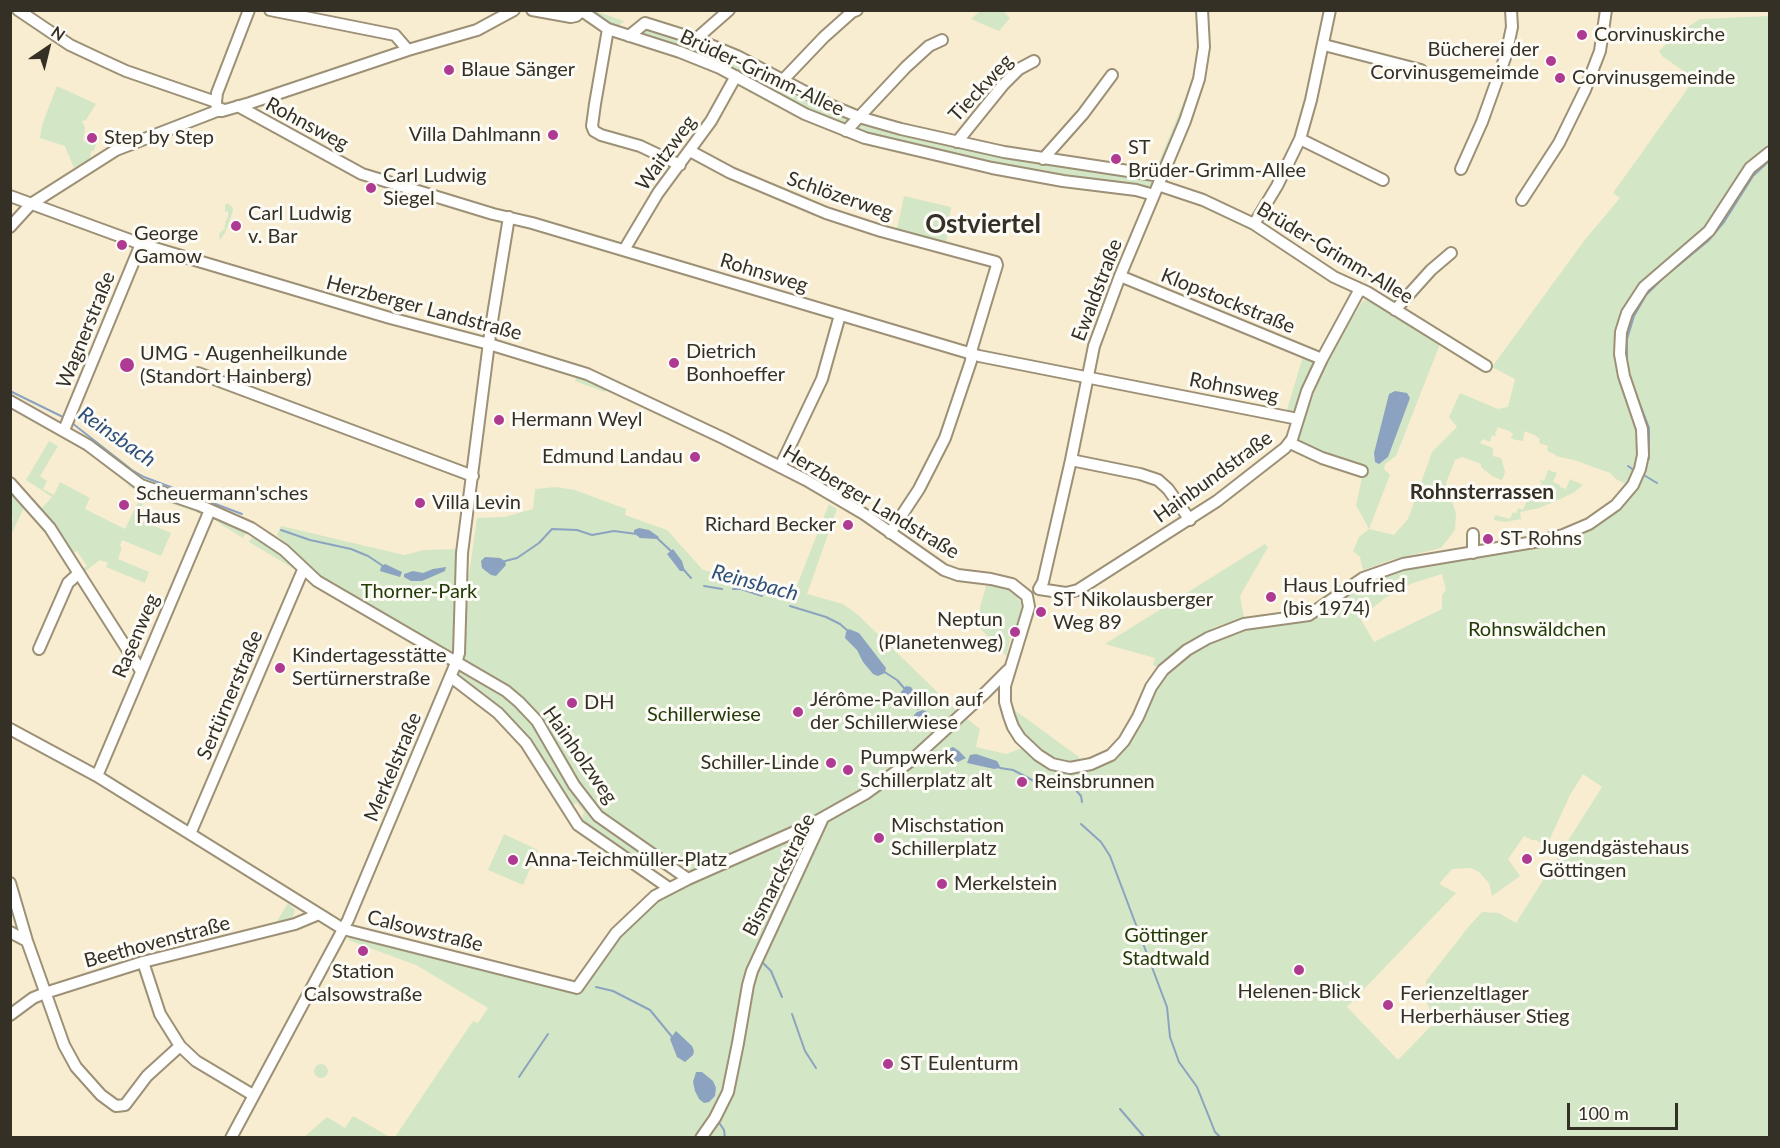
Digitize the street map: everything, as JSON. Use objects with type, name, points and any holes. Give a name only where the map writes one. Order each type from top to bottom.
[{"type":"street","points":[[18,10],[70,45],[126,71],[217,106],[238,106],[408,50],[477,30],[514,10]]},
{"type":"street","points":[[10,227],[31,204],[116,150],[217,106],[249,10]]},
{"type":"street","points":[[270,10],[395,35],[408,50]]},
{"type":"street","points":[[532,10],[572,17],[583,11]]},
{"type":"street","points":[[696,39],[729,10]]},
{"type":"street","points":[[782,81],[824,37],[857,10]]},
{"type":"street","name":"Ewaldstraße","points":[[1038,589],[1043,582],[1094,346],[1120,276],[1185,121],[1199,79],[1204,47],[1202,10]]},
{"type":"street","points":[[1254,224],[1277,186],[1300,139],[1324,45],[1330,10]]},
{"type":"street","points":[[1461,169],[1482,122],[1506,56],[1512,27],[1511,10]]},
{"type":"street","points":[[1522,200],[1559,143],[1585,90],[1600,51],[1606,10]]},
{"type":"street","name":"Brüder-Grimm-Allee","points":[[583,11],[608,29],[680,52],[735,76],[805,114],[846,131],[912,150],[1063,181],[1136,190],[1158,185]]},
{"type":"street","name":"Brüder-Grimm-Allee","points":[[629,36],[645,24],[696,39],[737,56],[782,81],[859,117],[957,142],[1158,185],[1203,200],[1254,224],[1334,277],[1360,289],[1486,366]]},
{"type":"street","points":[[608,29],[595,104],[592,126],[594,131],[640,146],[680,165]]},
{"type":"street","points":[[859,117],[906,67],[929,46],[942,40]]},
{"type":"street","points":[[1324,45],[1421,70]]},
{"type":"street","name":"Tieckweg","points":[[957,142],[1003,85],[1019,69],[1034,61]]},
{"type":"street","points":[[1043,159],[1083,114],[1112,75]]},
{"type":"street","name":"Waitzweg","points":[[624,250],[658,193],[711,121],[735,76]]},
{"type":"street","name":"Rohnsweg","points":[[238,106],[362,174],[972,354],[1298,419]]},
{"type":"street","name":"Brüder-Grimm-Allee","points":[[846,131],[859,117]]},
{"type":"street","points":[[1300,139],[1383,180]]},
{"type":"street","name":"Schlözerweg","points":[[690,151],[731,173],[826,213],[996,262],[972,354]]},
{"type":"street","points":[[1038,589],[1027,596],[1028,614],[1008,669],[1005,702],[1013,727],[1020,738],[1038,755],[1061,767],[1070,768],[1091,764],[1111,755],[1124,741],[1151,687],[1163,670],[1187,650],[1208,638],[1244,624],[1309,615],[1363,578],[1403,564],[1540,541],[1579,529],[1606,513],[1629,490],[1640,469],[1643,440],[1638,411],[1624,376],[1620,354],[1623,323],[1644,287],[1708,231],[1747,172],[1770,152]]},
{"type":"street","name":"Herzberger Landstraße","points":[[10,196],[141,244],[575,370],[780,467],[836,497],[944,570],[958,575],[1000,580],[1012,584],[1027,596]]},
{"type":"street","name":"Merkelstraße","points":[[231,1137],[343,929],[456,663],[459,653],[462,553],[489,344],[509,217]]},
{"type":"street","name":"Wagnerstraße","points":[[67,424],[141,244]]},
{"type":"street","points":[[1395,310],[1431,270],[1451,252]]},
{"type":"street","name":"Klopstockstraße","points":[[1120,276],[1322,358]]},
{"type":"street","name":"Hainbundstraße","points":[[1038,589],[1066,593],[1078,590],[1190,520],[1242,483],[1290,443],[1322,358],[1360,289]]},
{"type":"street","points":[[780,467],[822,379],[840,315]]},
{"type":"street","points":[[890,533],[919,489],[945,438],[972,354]]},
{"type":"street","points":[[198,373],[473,476]]},
{"type":"street","name":"Hainholzweg","points":[[10,401],[67,424],[88,445],[141,485],[240,522],[271,540],[303,570],[336,592],[506,692],[537,721],[574,785],[598,816],[688,879]]},
{"type":"street","points":[[1290,443],[1322,458],[1362,471]]},
{"type":"street","points":[[1071,460],[1140,474],[1158,480],[1168,489],[1190,520]]},
{"type":"street","points":[[10,483],[50,528],[141,671]]},
{"type":"street","name":"Rasenweg","points":[[97,776],[210,510]]},
{"type":"street","points":[[1473,534],[1473,553]]},
{"type":"street","name":"Sertürnerstraße","points":[[190,834],[303,570]]},
{"type":"street","points":[[39,649],[68,583],[79,573]]},
{"type":"street","name":"Bismarckstraße","points":[[701,1137],[715,1118],[728,1092],[752,971],[823,818],[865,794],[904,766],[985,693],[1008,669]]},
{"type":"street","name":"Hainholzweg","points":[[451,677],[498,713],[526,743],[578,825],[669,888]]},
{"type":"street","points":[[985,693],[1005,702]]},
{"type":"street","name":"Calsowstraße","points":[[10,729],[97,776],[343,929],[577,988],[616,933],[646,904],[669,888],[823,818]]},
{"type":"street","points":[[10,883],[27,941],[70,1057],[92,1087],[116,1106],[126,1106],[147,1076],[180,1046]]},
{"type":"street","name":"Beethovenstraße","points":[[10,1015],[33,998],[45,993],[143,962],[295,924],[319,914]]},
{"type":"street","points":[[10,932],[27,941]]},
{"type":"street","points":[[143,962],[160,1014],[180,1046],[196,1061],[253,1095]]},
{"type":"green space","points":[[595,11],[624,21],[619,28],[613,27],[596,16]]},
{"type":"green space","points":[[980,11],[1003,11],[1010,18],[999,31],[971,19]]},
{"type":"green space","name":"Göttinger Stadtwald","points":[[1769,16],[1769,1137],[395,1137],[473,1021],[478,1023],[488,1008],[416,965],[348,940],[350,935],[580,994],[620,937],[651,906],[668,895],[705,878],[704,876],[877,792],[914,765],[966,718],[980,729],[976,747],[1006,754],[1023,748],[1051,766],[1112,758],[1166,671],[1189,653],[1238,629],[1305,620],[1362,581],[1404,569],[1559,541],[1579,535],[1611,515],[1635,489],[1616,479],[1610,473],[1556,456],[1547,451],[1548,446],[1539,443],[1540,439],[1525,431],[1524,441],[1516,440],[1511,438],[1513,434],[1509,431],[1498,427],[1495,434],[1497,437],[1492,435],[1490,442],[1483,439],[1480,443],[1493,448],[1493,456],[1501,458],[1505,472],[1503,478],[1501,480],[1492,476],[1481,467],[1481,464],[1462,457],[1455,460],[1446,483],[1456,513],[1455,530],[1441,548],[1391,560],[1363,570],[1360,557],[1353,551],[1359,537],[1369,529],[1394,535],[1408,519],[1432,452],[1457,427],[1449,417],[1460,393],[1498,409],[1508,407],[1515,379],[1492,367],[1584,241],[1620,198],[1613,193],[1693,81],[1692,77],[1662,56],[1659,51],[1674,36],[1700,19]],"holes":[[[1442,574],[1446,590],[1442,595],[1442,609],[1374,642],[1360,618],[1385,598],[1413,583]],[[984,757],[996,761],[1001,768],[994,769],[967,763]],[[1583,774],[1602,787],[1516,923],[1499,913],[1482,912],[1426,981],[1427,1003],[1435,1022],[1398,1060],[1347,1007],[1456,893],[1439,884],[1452,869],[1471,868],[1479,872],[1489,883],[1492,896],[1520,876],[1508,859],[1524,836],[1546,847],[1570,795]]]},
{"type":"green space","points":[[646,28],[713,49],[850,120],[842,126],[638,36],[637,32]]},
{"type":"green space","points":[[57,86],[96,104],[86,120],[82,121],[85,128],[83,141],[96,143],[94,151],[91,151],[90,159],[74,168],[65,146],[40,138],[42,125]]},
{"type":"green space","points":[[1189,89],[1191,90],[1161,166],[1156,169]]},
{"type":"green space","points":[[861,121],[1151,180],[1152,185],[1145,188],[994,165],[856,131],[855,127]]},
{"type":"green space","points":[[904,196],[951,207],[946,245],[898,232]]},
{"type":"green space","points":[[228,203],[233,208],[232,214],[220,240],[219,234],[225,228],[228,217],[225,205]]},
{"type":"green space","points":[[1370,300],[1440,344],[1396,456],[1385,464],[1384,469],[1390,475],[1369,529],[1356,505],[1364,469],[1298,443],[1310,403],[1339,338],[1363,301]]},
{"type":"green space","points":[[1304,353],[1316,361],[1295,413],[1286,413]]},
{"type":"green space","points":[[577,375],[608,388],[605,392],[575,381]]},
{"type":"green space","points":[[49,441],[58,446],[40,476],[47,481],[43,489],[54,495],[60,482],[90,498],[85,509],[125,529],[138,502],[143,504],[137,519],[171,533],[161,556],[122,540],[118,559],[149,572],[145,583],[106,567],[108,563],[100,560],[84,572],[82,569],[87,566],[77,551],[72,554],[40,510],[52,497],[26,480]]},
{"type":"green space","points":[[1548,470],[1557,473],[1553,482],[1560,487],[1566,489],[1570,479],[1583,485],[1558,500],[1539,508],[1520,512],[1521,519],[1505,522],[1494,520],[1495,515],[1510,519],[1513,512],[1516,514],[1518,508],[1523,510],[1527,500],[1526,496],[1530,497],[1533,492],[1538,493],[1542,483],[1540,480],[1544,481]]},
{"type":"green space","points":[[130,484],[149,494],[202,514],[143,494],[128,486]]},
{"type":"green space","name":"Schillerwiese","points":[[556,487],[575,490],[626,509],[625,515],[667,530],[703,570],[794,593],[829,504],[837,509],[807,594],[843,604],[857,614],[957,711],[904,760],[860,791],[805,823],[690,871],[604,817],[592,806],[514,692],[507,685],[465,659],[468,582],[477,518],[504,517],[533,509],[535,489]]},
{"type":"green space","points":[[11,489],[25,505],[11,535],[13,519]]},
{"type":"green space","points":[[211,517],[247,531],[243,538]]},
{"type":"green space","name":"Thorner-Park","points":[[281,526],[404,555],[424,550],[459,549],[455,650],[450,654],[325,581],[306,566],[277,535]]},
{"type":"green space","points":[[254,535],[287,559],[296,570],[249,542]]},
{"type":"green space","points":[[1265,544],[1268,547],[1240,596],[1244,618],[1215,627],[1158,667],[1153,665],[1155,658],[1105,644]]},
{"type":"green space","points":[[987,583],[1012,591],[1022,604],[1022,614],[1016,636],[1011,637],[1006,656],[979,627],[980,607]]},
{"type":"green space","points":[[460,672],[504,698],[507,696],[534,724],[581,801],[654,858],[647,870],[580,824],[584,812],[577,803],[569,806],[541,761],[457,679]]},
{"type":"green space","points":[[1013,709],[1079,757],[1080,762],[1059,761],[1045,754],[1023,734],[1011,710]]},
{"type":"green space","name":"Anna-Teichmüller-Platz","points":[[504,834],[538,850],[523,885],[488,870]]},
{"type":"green space","points":[[288,903],[295,910],[293,916],[290,920],[276,923]]},
{"type":"green space","points":[[321,1064],[326,1066],[328,1071],[326,1076],[321,1078],[316,1076],[314,1071],[316,1066]]},
{"type":"green space","points":[[353,1116],[390,1137],[304,1137],[327,1117],[345,1128]]},
{"type":"water","points":[[1395,391],[1407,393],[1410,398],[1388,457],[1379,464],[1375,462],[1374,453],[1389,394]]},
{"type":"water","points":[[639,528],[649,530],[659,537],[657,539],[640,538],[634,533],[634,530]]},
{"type":"water","points":[[673,549],[682,561],[685,571],[680,571],[667,554]]},
{"type":"water","points":[[485,557],[500,558],[505,561],[506,565],[496,576],[491,575],[482,568],[481,561]]},
{"type":"water","points":[[385,564],[402,572],[400,577],[380,571]]},
{"type":"water","points":[[446,567],[445,571],[422,581],[411,581],[404,577],[404,574],[413,571],[423,573]]},
{"type":"water","points":[[849,629],[859,633],[886,668],[885,673],[878,676],[873,674],[863,662],[857,650],[845,638]]},
{"type":"water","points":[[906,686],[911,687],[921,702],[921,708],[918,710],[901,696]]},
{"type":"water","points":[[923,710],[929,716],[923,730],[920,727],[914,730],[914,715]]},
{"type":"water","points":[[953,747],[966,758],[958,762],[947,757],[944,751]]},
{"type":"water","points":[[976,754],[997,761],[1001,768],[994,769],[967,763],[970,755]]},
{"type":"water","points":[[676,1031],[692,1046],[694,1051],[685,1062],[677,1057],[670,1039]]},
{"type":"water","points":[[696,1072],[702,1072],[713,1081],[716,1088],[715,1096],[709,1102],[704,1103],[695,1091],[693,1082]]},
{"type":"waterway","points":[[1627,364],[1627,339],[1634,316],[1646,295],[1708,241],[1724,222],[1753,176],[1770,160]]},
{"type":"waterway","points":[[1631,381],[1649,428],[1649,459]]},
{"type":"waterway","name":"Reinsbach","points":[[10,391],[65,418]]},
{"type":"waterway","name":"Reinsbach","points":[[72,423],[144,477],[242,514]]},
{"type":"waterway","points":[[1628,466],[1635,471]]},
{"type":"waterway","points":[[1642,474],[1657,483]]},
{"type":"waterway","name":"Reinsbach","points":[[505,561],[517,558],[539,543],[552,529],[577,530],[592,535],[614,531],[637,534]]},
{"type":"waterway","name":"Reinsbach","points":[[281,530],[310,540],[351,549],[383,566]]},
{"type":"waterway","name":"Reinsbach","points":[[657,538],[672,552]]},
{"type":"waterway","name":"Reinsbach","points":[[683,569],[691,578]]},
{"type":"waterway","name":"Reinsbach","points":[[704,586],[722,589]]},
{"type":"waterway","name":"Reinsbach","points":[[733,589],[741,589],[762,596]]},
{"type":"waterway","name":"Reinsbach","points":[[790,606],[826,617],[848,631]]},
{"type":"waterway","name":"Reinsbach","points":[[883,671],[897,680],[904,688]]},
{"type":"waterway","name":"Reinsbach","points":[[1000,768],[1013,770],[1034,781]]},
{"type":"waterway","name":"Reinsbach","points":[[1041,784],[1074,788],[1081,796],[1082,802]]},
{"type":"waterway","points":[[1081,824],[1101,842],[1110,856],[1167,1007],[1170,1037],[1179,1062],[1197,1087],[1215,1132],[1221,1138]]},
{"type":"waterway","points":[[762,962],[771,971],[782,997]]},
{"type":"waterway","points":[[596,987],[613,991],[650,1010],[673,1038]]},
{"type":"waterway","points":[[792,1014],[805,1051],[816,1068]]},
{"type":"waterway","points":[[519,1077],[548,1034]]},
{"type":"waterway","points":[[1120,1109],[1145,1138]]},
{"type":"waterway","points":[[718,1121],[724,1130],[725,1138]]},
{"type":"place","name":"Corvinuskirche","points":[[1582,35]]},
{"type":"place","name":"Bücherei der Corvinusgemeimde","points":[[1551,61]]},
{"type":"place","name":"Blaue Sänger","points":[[449,70]]},
{"type":"place","name":"Corvinusgemeinde","points":[[1560,78]]},
{"type":"place","name":"Villa Dahlmann","points":[[553,135]]},
{"type":"place","name":"Step by Step","points":[[92,138]]},
{"type":"place","name":"ST Brüder-Grimm-Allee","points":[[1116,159]]},
{"type":"place","name":"Carl Ludwig Siegel","points":[[371,188]]},
{"type":"place","name":"Carl Ludwig v. Bar","points":[[236,226]]},
{"type":"place","name":"George Gamow","points":[[122,245]]},
{"type":"place","name":"Dietrich Bonhoeffer","points":[[674,363]]},
{"type":"place","name":"UMG - Augenheilkunde (Standort Hainberg)","points":[[127,365]]},
{"type":"place","name":"Hermann Weyl","points":[[499,420]]},
{"type":"place","name":"Edmund Landau","points":[[695,457]]},
{"type":"place","name":"Villa Levin","points":[[420,503]]},
{"type":"place","name":"Scheuermann'sches Haus","points":[[124,505]]},
{"type":"place","name":"Richard Becker","points":[[848,525]]},
{"type":"place","name":"ST Rohns","points":[[1488,539]]},
{"type":"place","name":"Haus Loufried (bis 1974)","points":[[1271,597]]},
{"type":"place","name":"ST Nikolausberger Weg 89","points":[[1041,612]]},
{"type":"place","name":"Neptun (Planetenweg)","points":[[1015,632]]},
{"type":"place","name":"Kindertagesstätte Sertürnerstraße","points":[[280,668]]},
{"type":"place","name":"DH","points":[[572,703]]},
{"type":"place","name":"Jérôme-Pavillon auf der Schillerwiese","points":[[798,712]]},
{"type":"place","name":"Schiller-Linde","points":[[831,763]]},
{"type":"place","name":"Pumpwerk Schillerplatz alt","points":[[848,770]]},
{"type":"place","name":"Reinsbrunnen","points":[[1022,782]]},
{"type":"place","name":"Mischstation Schillerplatz","points":[[879,838]]},
{"type":"place","name":"Jugendgästehaus Göttingen","points":[[1527,859]]},
{"type":"place","name":"Anna-Teichmüller-Platz","points":[[513,860]]},
{"type":"place","name":"Merkelstein","points":[[942,884]]},
{"type":"place","name":"Station Calsowstraße","points":[[363,951]]},
{"type":"place","name":"Helenen-Blick","points":[[1299,970]]},
{"type":"place","name":"Ferienzeltlager Herberhäuser Stieg","points":[[1388,1005]]},
{"type":"place","name":"ST Eulenturm","points":[[888,1064]]},
{"type":"district","name":"Ostviertel","points":[[983,225]]},
{"type":"district","name":"Rohnsterrassen","points":[[1482,492]]},
{"type":"park label","name":"Rohnswäldchen","points":[[1537,630]]}]
